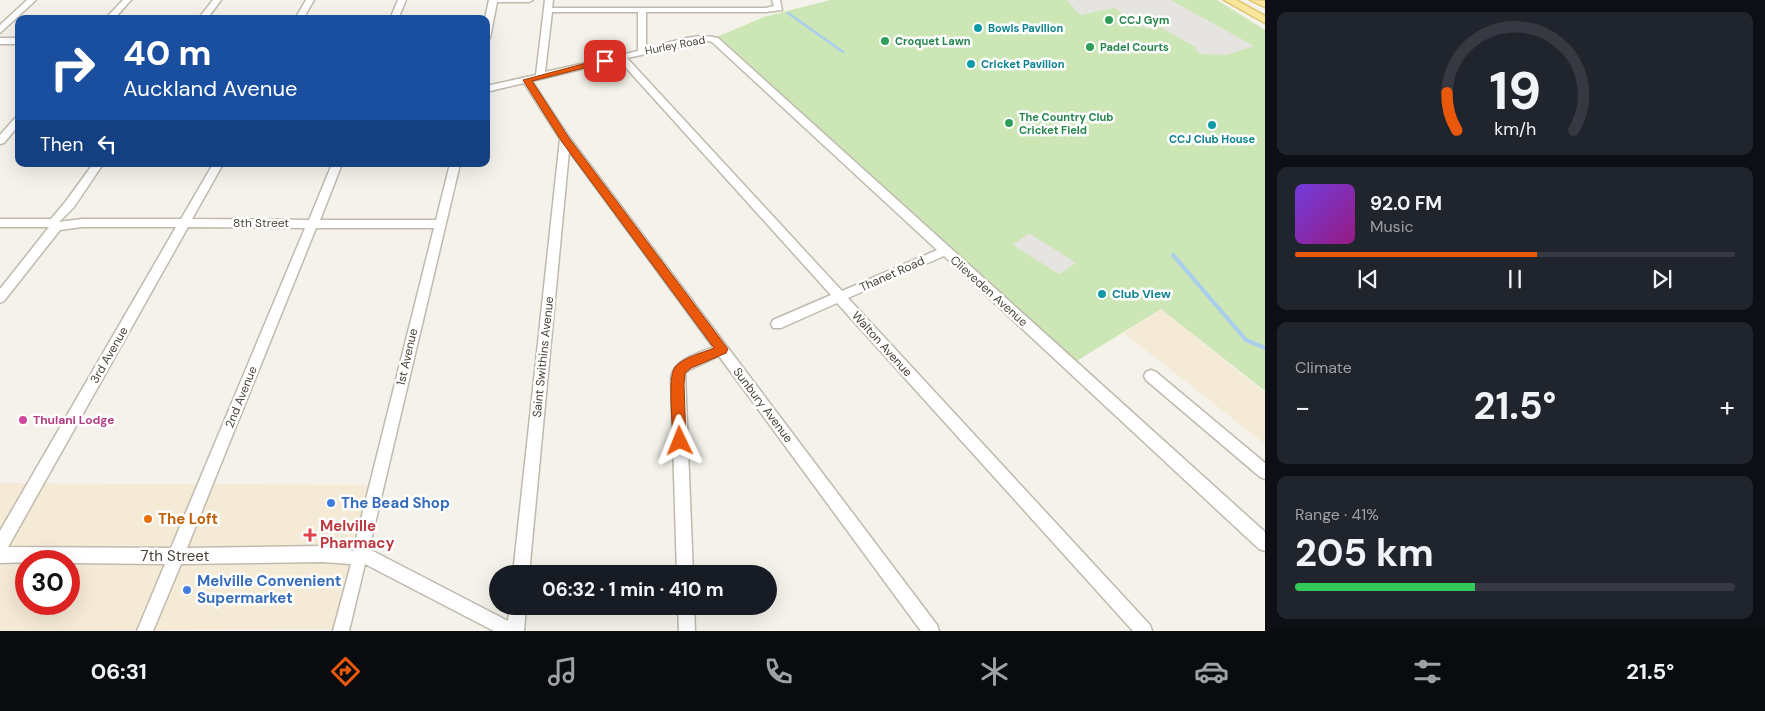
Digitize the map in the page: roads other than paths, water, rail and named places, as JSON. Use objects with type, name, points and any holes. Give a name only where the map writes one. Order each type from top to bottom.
[{"type":"main road","points":[[1234,3],[1254,0],[1265,4]]},
{"type":"main road","points":[[1234,3],[1265,20]]},
{"type":"street","points":[[16,15],[32,0]]},
{"type":"street","points":[[113,15],[127,0]]},
{"type":"street","points":[[205,15],[217,0]]},
{"type":"street","points":[[301,15],[310,0]]},
{"type":"street","points":[[396,15],[402,0]]},
{"type":"street","points":[[490,15],[493,0],[529,0]]},
{"type":"street","points":[[534,78],[549,0]]},
{"type":"street","points":[[548,10],[766,10],[778,4]]},
{"type":"street","points":[[642,10],[642,52]]},
{"type":"street","points":[[0,30],[15,16]]},
{"type":"street","name":"Hurley Road","points":[[490,88],[704,38],[712,39]]},
{"type":"street","name":"Clieveden Avenue","points":[[712,39],[1265,543]]},
{"type":"street","points":[[0,41],[15,41]]},
{"type":"street","name":"Walton Avenue","points":[[622,57],[1144,631]]},
{"type":"street","name":"Sunbury Avenue","points":[[534,78],[565,140],[930,631]]},
{"type":"street","points":[[0,141],[15,124]]},
{"type":"street","name":"Saint Swithins Avenue","points":[[522,565],[565,140]]},
{"type":"street","points":[[0,298],[57,223],[96,167]]},
{"type":"street","name":"3rd Avenue","points":[[0,546],[216,167]]},
{"type":"street","name":"2nd Avenue","points":[[145,631],[336,167]]},
{"type":"street","name":"1st Avenue","points":[[341,631],[454,167]]},
{"type":"street","name":"8th Street","points":[[0,223],[439,224]]},
{"type":"street","name":"Thanet Road","points":[[777,324],[945,251]]},
{"type":"street","points":[[685,565],[679,371],[684,366],[722,349]]},
{"type":"street","points":[[1151,376],[1265,472]]},
{"type":"street","name":"7th Street","points":[[0,555],[175,556],[322,554],[359,559],[392,576],[405,577],[511,631]]},
{"type":"street","points":[[516,631],[517,615]]},
{"type":"street","points":[[686,615],[687,631]]},
{"type":"waterway","points":[[788,13],[843,52]]},
{"type":"waterway","points":[[1173,255],[1246,340],[1265,348]]},
{"type":"place","name":"CCJ Gym","points":[[1109,20]]},
{"type":"place","name":"Bowls Pavilion","points":[[978,28]]},
{"type":"place","name":"Croquet Lawn","points":[[885,41]]},
{"type":"place","name":"Padel Courts","points":[[1090,47]]},
{"type":"place","name":"Cricket Pavilion","points":[[971,64]]},
{"type":"place","name":"The Country Club Cricket Field","points":[[1009,123]]},
{"type":"place","name":"CCJ Club House","points":[[1212,125]]},
{"type":"place","name":"Club View","points":[[1102,294]]},
{"type":"place","name":"Thulani Lodge","points":[[23,420]]},
{"type":"place","name":"The Bead Shop","points":[[331,503]]},
{"type":"place","name":"The Loft","points":[[148,519]]},
{"type":"place","name":"Melville Pharmacy","points":[[310,535]]},
{"type":"place","name":"Melville Convenient Supermarket","points":[[187,590]]}]
